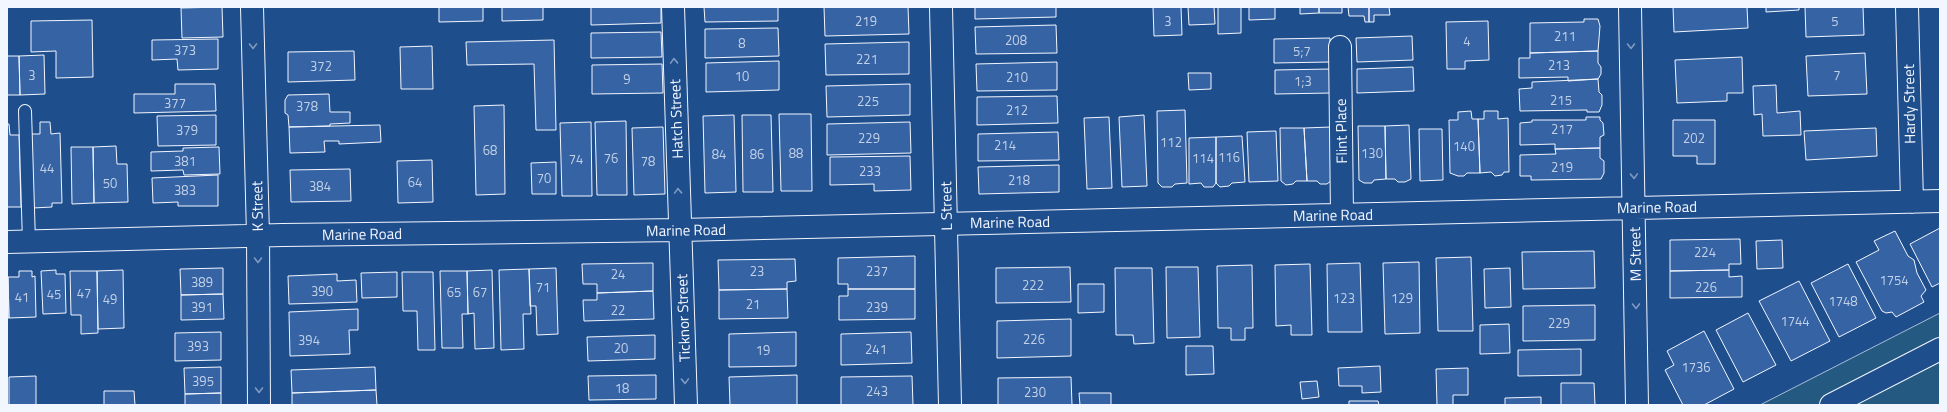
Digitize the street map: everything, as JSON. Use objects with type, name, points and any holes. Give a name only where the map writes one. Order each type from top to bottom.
[{"type":"street","name":"K Street","points":[[252,7],[258,235],[259,405]]},
{"type":"street","name":"Hatch Street","points":[[673,7],[680,230]]},
{"type":"street","name":"L Street","points":[[941,7],[950,405]]},
{"type":"street","name":"M Street","points":[[1630,7],[1635,208],[1637,405]]},
{"type":"street","name":"Hardy Street","points":[[1907,7],[1912,202]]},
{"type":"street","name":"Flint Place","points":[[1340,47],[1342,215]]},
{"type":"street","name":"Marine Road","points":[[7,242],[258,235],[680,230],[1940,201]]},
{"type":"street","name":"Ticknor Street","points":[[680,230],[686,405]]},
{"type":"street","points":[[1831,405],[1940,349]]},
{"type":"lane","points":[[25,111],[29,242]]},
{"type":"shaded area","points":[[1940,313],[1940,405],[1760,405]]},
{"type":"building","points":[[222,7],[223,37],[182,38],[181,8]]},
{"type":"building","points":[[439,7],[483,7],[483,21],[439,22]]},
{"type":"building","points":[[502,7],[543,7],[543,20],[502,21]]},
{"type":"building","points":[[591,7],[661,7],[661,23],[591,25]]},
{"type":"building","points":[[704,7],[778,7],[778,21],[705,22]]},
{"type":"building","points":[[824,7],[908,7],[909,34],[825,36]]},
{"type":"building","points":[[975,7],[1056,7],[1056,17],[975,19]]},
{"type":"building","points":[[1153,7],[1181,7],[1182,35],[1154,36]]},
{"type":"building","points":[[1188,7],[1214,7],[1215,24],[1189,25]]},
{"type":"building","points":[[1218,7],[1241,7],[1241,33],[1218,34]]},
{"type":"building","points":[[1249,7],[1275,7],[1275,19],[1249,20]]},
{"type":"building","points":[[1300,7],[1319,7],[1319,13],[1300,14]]},
{"type":"building","points":[[1319,7],[1342,7],[1342,13],[1319,13]]},
{"type":"building","points":[[1348,7],[1369,7],[1369,22],[1365,22],[1364,16],[1349,16]]},
{"type":"building","points":[[1369,7],[1389,7],[1390,15],[1374,15],[1374,22],[1369,22]]},
{"type":"building","points":[[1673,7],[1747,7],[1748,28],[1674,32]]},
{"type":"building","points":[[1766,7],[1799,7],[1799,10],[1766,12]]},
{"type":"building","points":[[1805,7],[1863,7],[1864,35],[1806,37]]},
{"type":"building","points":[[1584,19],[1598,19],[1600,26],[1598,51],[1530,53],[1530,23],[1584,22]]},
{"type":"building","points":[[92,20],[93,77],[56,78],[56,51],[31,52],[31,21]]},
{"type":"building","points":[[1488,21],[1489,60],[1465,61],[1465,69],[1447,69],[1446,22]]},
{"type":"building","points":[[1056,25],[1057,53],[976,54],[975,27]]},
{"type":"building","points":[[778,28],[779,56],[705,58],[705,29]]},
{"type":"building","points":[[661,32],[662,57],[591,58],[591,33]]},
{"type":"building","points":[[1412,36],[1413,60],[1357,62],[1356,38]]},
{"type":"building","points":[[1330,38],[1330,62],[1274,63],[1274,39]]},
{"type":"building","points":[[218,39],[218,69],[178,70],[177,59],[152,60],[152,40]]},
{"type":"building","points":[[554,40],[556,130],[536,130],[534,64],[467,65],[466,42]]},
{"type":"building","points":[[909,42],[909,74],[826,75],[825,44]]},
{"type":"building","points":[[432,46],[433,89],[401,89],[400,47]]},
{"type":"building","points":[[354,51],[355,80],[288,82],[288,52]]},
{"type":"building","points":[[1598,51],[1598,63],[1601,67],[1601,74],[1598,79],[1568,81],[1568,77],[1519,78],[1519,58],[1530,58],[1530,53]]},
{"type":"building","points":[[1865,53],[1867,94],[1808,96],[1806,56]]},
{"type":"building","points":[[44,55],[45,94],[20,95],[19,56]]},
{"type":"building","points":[[7,56],[19,56],[20,95],[7,95]]},
{"type":"building","points":[[1742,57],[1743,93],[1727,93],[1727,101],[1677,103],[1675,60]]},
{"type":"building","points":[[779,61],[779,90],[706,92],[706,63]]},
{"type":"building","points":[[1057,62],[1057,90],[977,91],[976,64]]},
{"type":"building","points":[[662,64],[663,93],[592,94],[592,65]]},
{"type":"building","points":[[1413,67],[1414,91],[1357,93],[1357,69]]},
{"type":"building","points":[[1331,69],[1331,93],[1275,94],[1275,70]]},
{"type":"building","points":[[1188,73],[1211,73],[1211,89],[1189,90]]},
{"type":"building","points":[[1598,79],[1599,92],[1602,95],[1602,105],[1599,112],[1587,112],[1587,110],[1520,111],[1519,89],[1532,88],[1532,82]]},
{"type":"building","points":[[175,84],[215,84],[216,111],[134,113],[134,94],[175,94]]},
{"type":"building","points":[[910,84],[910,115],[827,117],[826,86]]},
{"type":"building","points":[[1776,85],[1777,113],[1800,111],[1801,135],[1763,136],[1762,114],[1754,115],[1753,86]]},
{"type":"building","points":[[329,94],[330,112],[350,112],[350,123],[330,124],[330,126],[289,127],[288,115],[285,113],[285,100],[288,95]]},
{"type":"building","points":[[1057,96],[1058,123],[977,125],[977,97]]},
{"type":"building","points":[[504,105],[505,194],[476,195],[474,106]]},
{"type":"building","points":[[1185,110],[1187,183],[1175,184],[1172,187],[1162,187],[1158,183],[1157,111]]},
{"type":"building","points":[[1471,111],[1472,119],[1478,119],[1480,173],[1467,173],[1464,176],[1458,176],[1450,173],[1449,120],[1458,120],[1458,112]]},
{"type":"building","points":[[1484,111],[1498,111],[1498,119],[1508,118],[1509,172],[1504,172],[1502,175],[1495,176],[1491,172],[1480,173],[1478,119],[1484,119]]},
{"type":"building","points":[[779,114],[811,114],[812,191],[781,191]]},
{"type":"building","points":[[216,115],[216,145],[158,146],[157,116]]},
{"type":"building","points":[[734,115],[736,192],[705,193],[703,116]]},
{"type":"building","points":[[742,115],[771,115],[773,192],[743,192]]},
{"type":"building","points":[[1144,115],[1147,186],[1122,187],[1119,117]]},
{"type":"building","points":[[1109,117],[1112,188],[1087,189],[1084,118]]},
{"type":"building","points":[[1586,117],[1600,117],[1600,120],[1603,123],[1604,135],[1600,137],[1600,148],[1555,149],[1555,144],[1520,145],[1520,123],[1532,122],[1532,120],[1586,120]]},
{"type":"building","points":[[1673,120],[1715,120],[1715,164],[1697,164],[1697,156],[1673,156]]},
{"type":"building","points":[[626,121],[627,195],[597,195],[595,122]]},
{"type":"building","points":[[40,122],[50,122],[51,134],[60,133],[62,203],[52,203],[52,207],[33,208],[31,134],[40,134]]},
{"type":"building","points":[[591,122],[592,196],[562,196],[560,123]]},
{"type":"building","points":[[910,122],[911,153],[827,155],[827,124]]},
{"type":"building","points":[[7,124],[9,124],[10,135],[19,135],[21,207],[7,207]]},
{"type":"building","points":[[380,125],[381,142],[339,144],[339,141],[324,141],[325,152],[290,153],[289,127]]},
{"type":"building","points":[[1409,125],[1411,179],[1405,182],[1398,182],[1395,179],[1386,179],[1385,126]]},
{"type":"building","points":[[1358,126],[1385,126],[1386,179],[1374,180],[1372,183],[1364,183],[1359,180]]},
{"type":"building","points":[[663,127],[665,194],[634,195],[632,128]]},
{"type":"building","points":[[1331,127],[1332,180],[1327,184],[1320,184],[1317,181],[1307,181],[1304,128]]},
{"type":"building","points":[[1280,128],[1304,128],[1307,181],[1296,181],[1293,184],[1286,185],[1281,181]]},
{"type":"building","points":[[1876,128],[1877,156],[1806,160],[1804,131]]},
{"type":"building","points":[[1419,129],[1442,129],[1443,180],[1420,181]]},
{"type":"building","points":[[1276,131],[1278,181],[1249,182],[1247,132]]},
{"type":"building","points":[[1058,132],[1059,160],[978,161],[978,134]]},
{"type":"building","points":[[1242,136],[1245,182],[1232,183],[1229,186],[1220,187],[1216,183],[1216,137]]},
{"type":"building","points":[[1216,137],[1216,183],[1213,187],[1204,187],[1201,183],[1189,184],[1189,138]]},
{"type":"building","points":[[116,146],[117,164],[127,164],[128,202],[94,203],[93,147]]},
{"type":"building","points":[[71,147],[93,147],[94,203],[72,204]]},
{"type":"building","points":[[219,147],[220,174],[184,175],[183,170],[151,171],[151,152],[183,151],[183,148]]},
{"type":"building","points":[[1600,148],[1600,158],[1604,161],[1604,173],[1601,179],[1531,180],[1531,176],[1520,176],[1520,155],[1556,154],[1555,149]]},
{"type":"building","points":[[910,156],[911,190],[874,191],[874,184],[830,185],[830,157]]},
{"type":"building","points":[[432,160],[433,202],[398,203],[397,161]]},
{"type":"building","points":[[556,162],[556,194],[532,194],[531,163]]},
{"type":"building","points":[[1059,165],[1059,192],[979,194],[978,167]]},
{"type":"building","points":[[350,169],[351,201],[291,202],[290,170]]},
{"type":"building","points":[[218,175],[218,206],[178,206],[178,202],[153,203],[152,178]]},
{"type":"building","points":[[1940,228],[1940,283],[1932,287],[1910,244]]},
{"type":"building","points":[[1895,231],[1908,256],[1914,260],[1917,273],[1926,290],[1921,296],[1924,302],[1896,317],[1892,312],[1886,313],[1882,311],[1856,262],[1879,250],[1874,241]]},
{"type":"building","points":[[1740,239],[1741,264],[1729,264],[1729,270],[1670,271],[1670,240]]},
{"type":"building","points":[[1782,240],[1783,268],[1757,269],[1756,241]]},
{"type":"building","points":[[1594,251],[1595,288],[1523,289],[1522,252]]},
{"type":"building","points":[[915,256],[915,289],[848,289],[848,284],[838,284],[838,258]]},
{"type":"building","points":[[1471,257],[1473,331],[1438,331],[1436,258]]},
{"type":"building","points":[[795,259],[796,281],[787,282],[787,289],[719,290],[718,260]]},
{"type":"building","points":[[1419,262],[1420,333],[1385,334],[1383,263]]},
{"type":"building","points":[[653,263],[653,291],[597,293],[597,284],[583,284],[582,264]]},
{"type":"building","points":[[1360,263],[1362,332],[1328,332],[1327,264]]},
{"type":"building","points":[[1310,264],[1312,335],[1291,335],[1291,325],[1276,326],[1275,265]]},
{"type":"building","points":[[1848,264],[1876,318],[1839,337],[1811,283]]},
{"type":"building","points":[[1252,265],[1253,328],[1245,328],[1245,340],[1231,340],[1231,328],[1218,328],[1217,266]]},
{"type":"building","points":[[1070,267],[1071,302],[996,303],[996,268]]},
{"type":"building","points":[[1166,267],[1198,267],[1200,337],[1167,338]]},
{"type":"building","points":[[223,268],[223,294],[181,295],[180,269]]},
{"type":"building","points":[[556,268],[558,334],[537,335],[536,306],[530,306],[529,269]]},
{"type":"building","points":[[1115,268],[1152,268],[1154,343],[1134,344],[1133,335],[1116,335]]},
{"type":"building","points":[[1510,268],[1511,307],[1485,308],[1484,269]]},
{"type":"building","points":[[529,269],[531,314],[523,314],[524,349],[501,350],[499,270]]},
{"type":"building","points":[[56,270],[56,274],[65,274],[66,313],[43,314],[41,271]]},
{"type":"building","points":[[123,270],[124,328],[98,329],[97,271]]},
{"type":"building","points":[[492,270],[494,348],[475,349],[474,313],[468,314],[467,271]]},
{"type":"building","points":[[1729,270],[1729,277],[1742,276],[1742,297],[1670,298],[1670,271]]},
{"type":"building","points":[[19,271],[32,271],[32,277],[35,276],[36,317],[9,318],[8,277],[19,277]]},
{"type":"building","points":[[70,271],[97,271],[98,333],[81,334],[81,315],[71,315]]},
{"type":"building","points":[[440,271],[467,271],[468,314],[462,314],[463,348],[442,348]]},
{"type":"building","points":[[397,272],[397,297],[362,298],[361,273]]},
{"type":"building","points":[[402,272],[433,272],[435,350],[418,350],[417,311],[403,311]]},
{"type":"building","points":[[337,274],[337,281],[356,280],[357,302],[289,304],[288,276]]},
{"type":"building","points":[[8,277],[9,318],[7,318]]},
{"type":"building","points":[[1799,281],[1830,341],[1791,361],[1759,301]]},
{"type":"building","points":[[1078,284],[1104,284],[1104,312],[1078,313]]},
{"type":"building","points":[[787,289],[788,318],[719,319],[719,290]]},
{"type":"building","points":[[848,289],[915,289],[915,319],[839,320],[839,296],[848,296]]},
{"type":"building","points":[[653,291],[654,319],[584,321],[583,300],[597,300],[597,293]]},
{"type":"building","points":[[223,294],[224,319],[181,320],[181,295]]},
{"type":"building","points":[[1595,305],[1595,340],[1523,341],[1523,306]]},
{"type":"building","points":[[358,309],[358,330],[349,330],[350,354],[290,356],[289,312]]},
{"type":"building","points":[[1748,313],[1776,365],[1743,382],[1716,330]]},
{"type":"building","points":[[1071,319],[1071,356],[997,358],[997,321]]},
{"type":"building","points":[[1509,324],[1510,353],[1480,354],[1480,325]]},
{"type":"building","points":[[1704,331],[1734,389],[1704,405],[1683,405],[1665,370],[1674,365],[1667,351]]},
{"type":"building","points":[[221,332],[221,360],[175,361],[175,333]]},
{"type":"building","points":[[796,332],[796,366],[729,367],[729,334]]},
{"type":"building","points":[[911,332],[912,363],[841,365],[841,334]]},
{"type":"building","points":[[655,335],[655,359],[588,361],[587,337]]},
{"type":"building","points":[[1186,346],[1213,346],[1214,374],[1186,375]]},
{"type":"building","points":[[1581,349],[1581,375],[1518,376],[1518,350]]},
{"type":"building","points":[[1380,366],[1381,392],[1362,393],[1362,386],[1339,386],[1338,368]]},
{"type":"building","points":[[221,367],[221,393],[185,394],[184,368]]},
{"type":"building","points":[[375,367],[376,390],[292,393],[291,370]]},
{"type":"building","points":[[1468,368],[1468,395],[1453,395],[1453,405],[1437,405],[1436,369]]},
{"type":"building","points":[[656,375],[656,399],[589,400],[588,376]]},
{"type":"building","points":[[797,375],[797,405],[730,405],[729,377]]},
{"type":"building","points":[[36,376],[36,405],[9,405],[9,377]]},
{"type":"building","points":[[912,376],[913,405],[841,405],[841,377]]},
{"type":"building","points":[[1071,377],[1072,405],[998,405],[998,378]]},
{"type":"building","points":[[1317,381],[1319,397],[1302,399],[1300,382]]},
{"type":"building","points":[[1561,383],[1594,383],[1595,405],[1561,405]]},
{"type":"building","points":[[376,390],[377,405],[292,405],[292,393]]},
{"type":"building","points":[[104,391],[134,391],[135,405],[104,405]]},
{"type":"building","points":[[221,393],[221,405],[185,405],[185,394]]},
{"type":"building","points":[[1079,393],[1111,393],[1111,405],[1080,405]]},
{"type":"building","points":[[1541,397],[1541,405],[1505,405],[1505,398]]},
{"type":"building","points":[[1349,401],[1378,401],[1379,405],[1349,405]]}]
